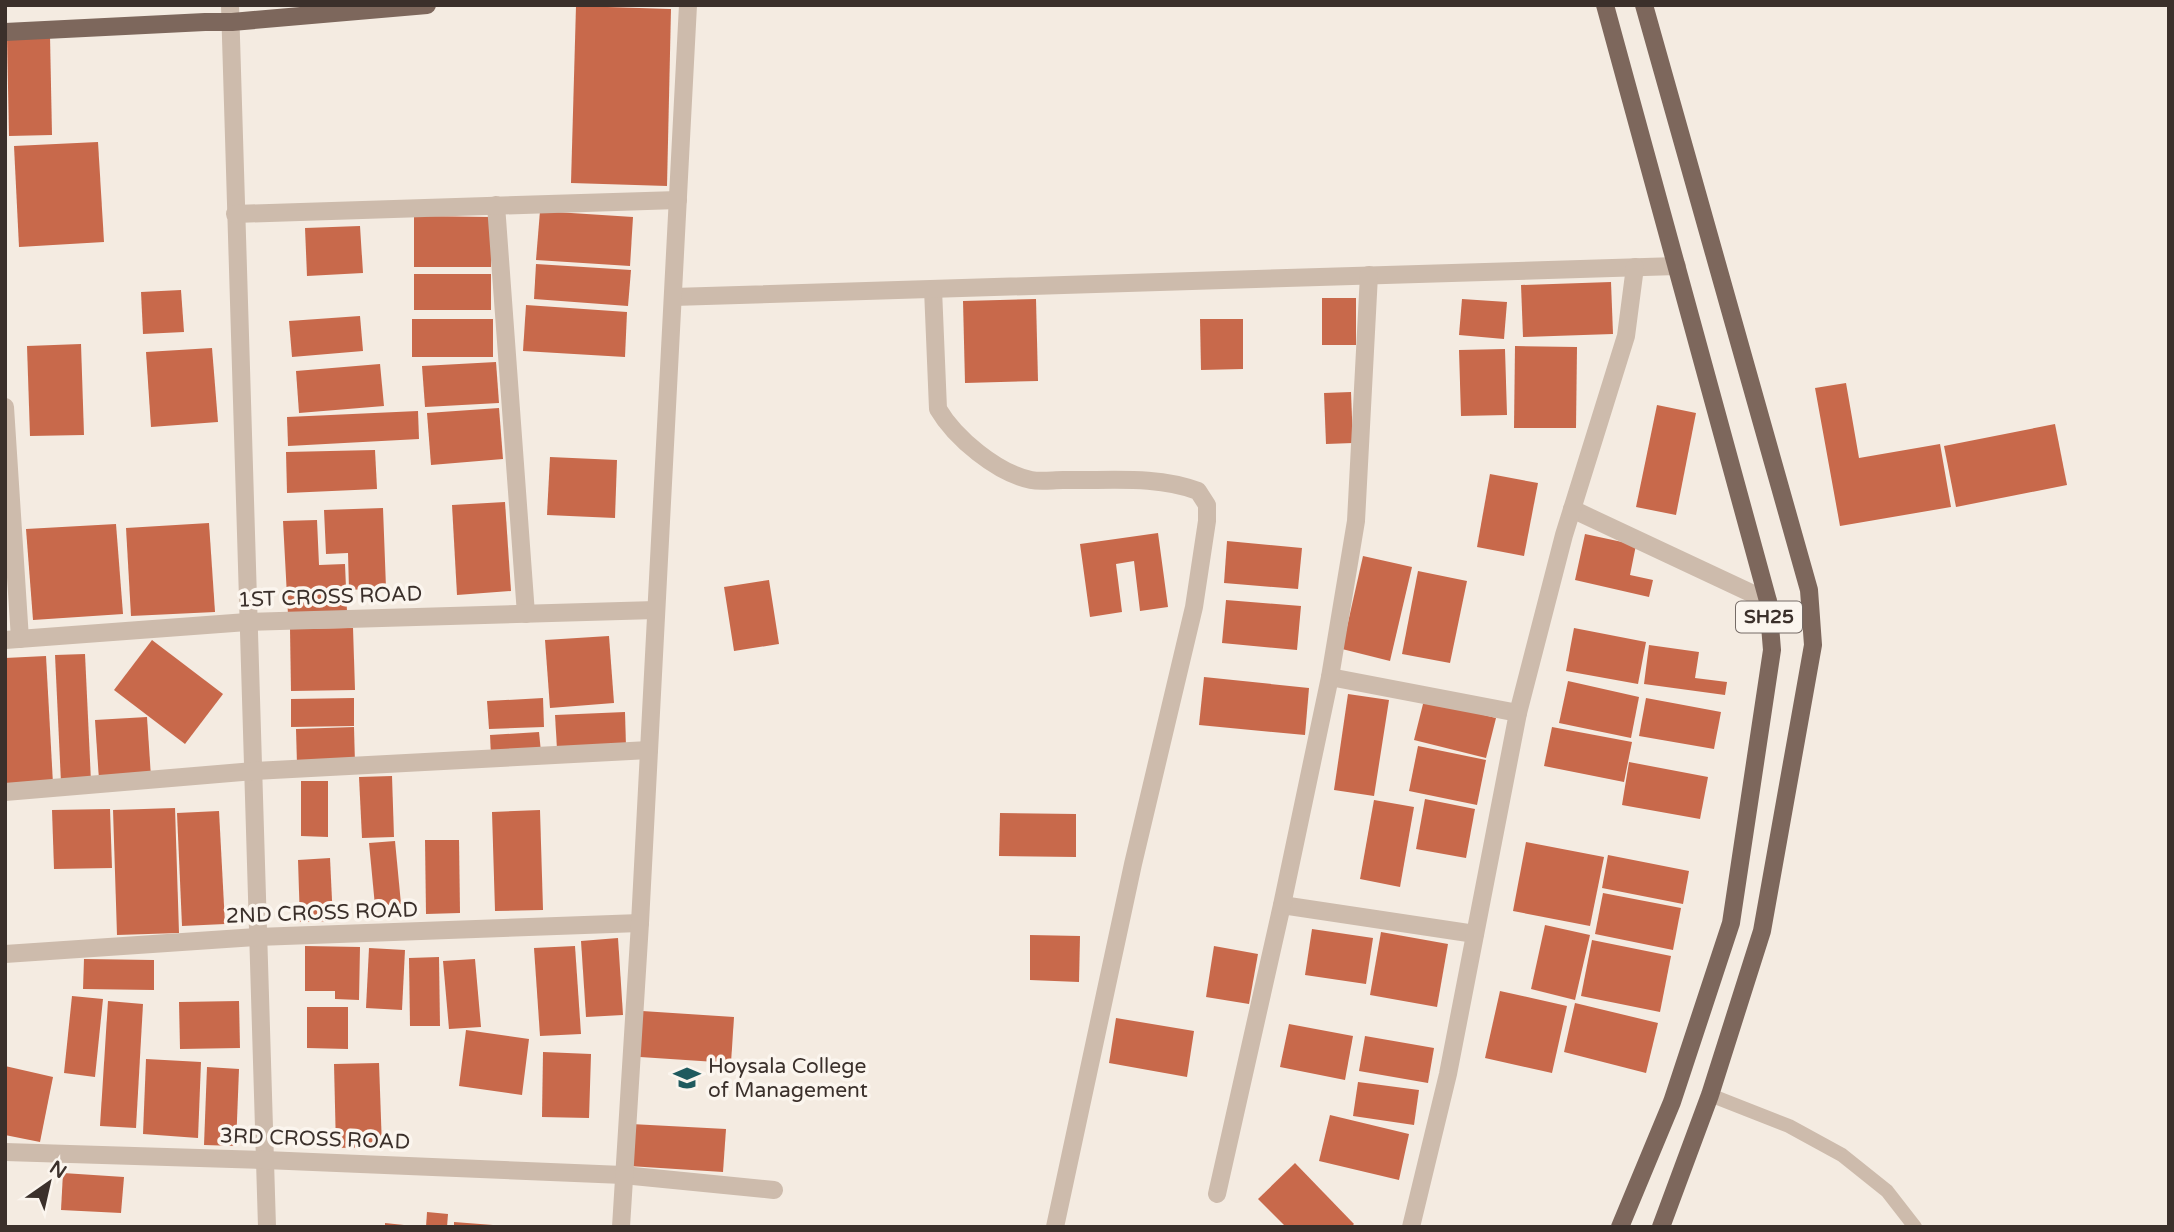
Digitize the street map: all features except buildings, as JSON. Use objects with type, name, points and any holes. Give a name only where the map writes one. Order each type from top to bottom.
[{"type":"main road","points":[[5,32],[205,22],[231,14],[428,5]]},
{"type":"main road","name":"SH25","points":[[1605,5],[1768,601],[1772,650],[1731,923],[1672,1102],[1620,1227]]},
{"type":"main road","name":"SH25","points":[[1644,5],[1809,590],[1813,645],[1762,931],[1710,1095],[1661,1227]]},
{"type":"street","points":[[621,1227],[640,923],[688,5]]},
{"type":"street","points":[[231,14],[267,1227]]},
{"type":"street","points":[[236,214],[678,200]]},
{"type":"street","points":[[496,205],[526,614]]},
{"type":"street","points":[[673,297],[1677,266]]},
{"type":"street","points":[[1411,1227],[1448,1074],[1518,713],[1572,509],[1626,336],[1634,267]]},
{"type":"street","points":[[1217,1194],[1330,677],[1356,521],[1369,275]]},
{"type":"street","points":[[933,289],[938,410],[948,426],[976,451],[1003,468],[1031,480],[1161,481],[1198,491],[1208,505],[1208,521],[1194,607],[1133,864],[1055,1227]]},
{"type":"street","points":[[5,407],[12,640]]},
{"type":"street","points":[[1572,509],[1768,601]]},
{"type":"street","name":"1ST CROSS ROAD","points":[[12,640],[247,622],[656,611]]},
{"type":"street","points":[[1330,677],[1518,713]]},
{"type":"street","points":[[5,792],[254,771],[649,750]]},
{"type":"street","points":[[1282,905],[1475,934]]},
{"type":"street","name":"2ND CROSS ROAD","points":[[5,955],[257,937],[640,923]]},
{"type":"street","name":"3RD CROSS ROAD","points":[[5,1152],[623,1175],[774,1190]]},
{"type":"lane","points":[[1710,1095],[1789,1126],[1842,1155],[1887,1191],[1915,1227]]},
{"type":"place","name":"Hoysala College of Management","points":[[687,1078]]}]
